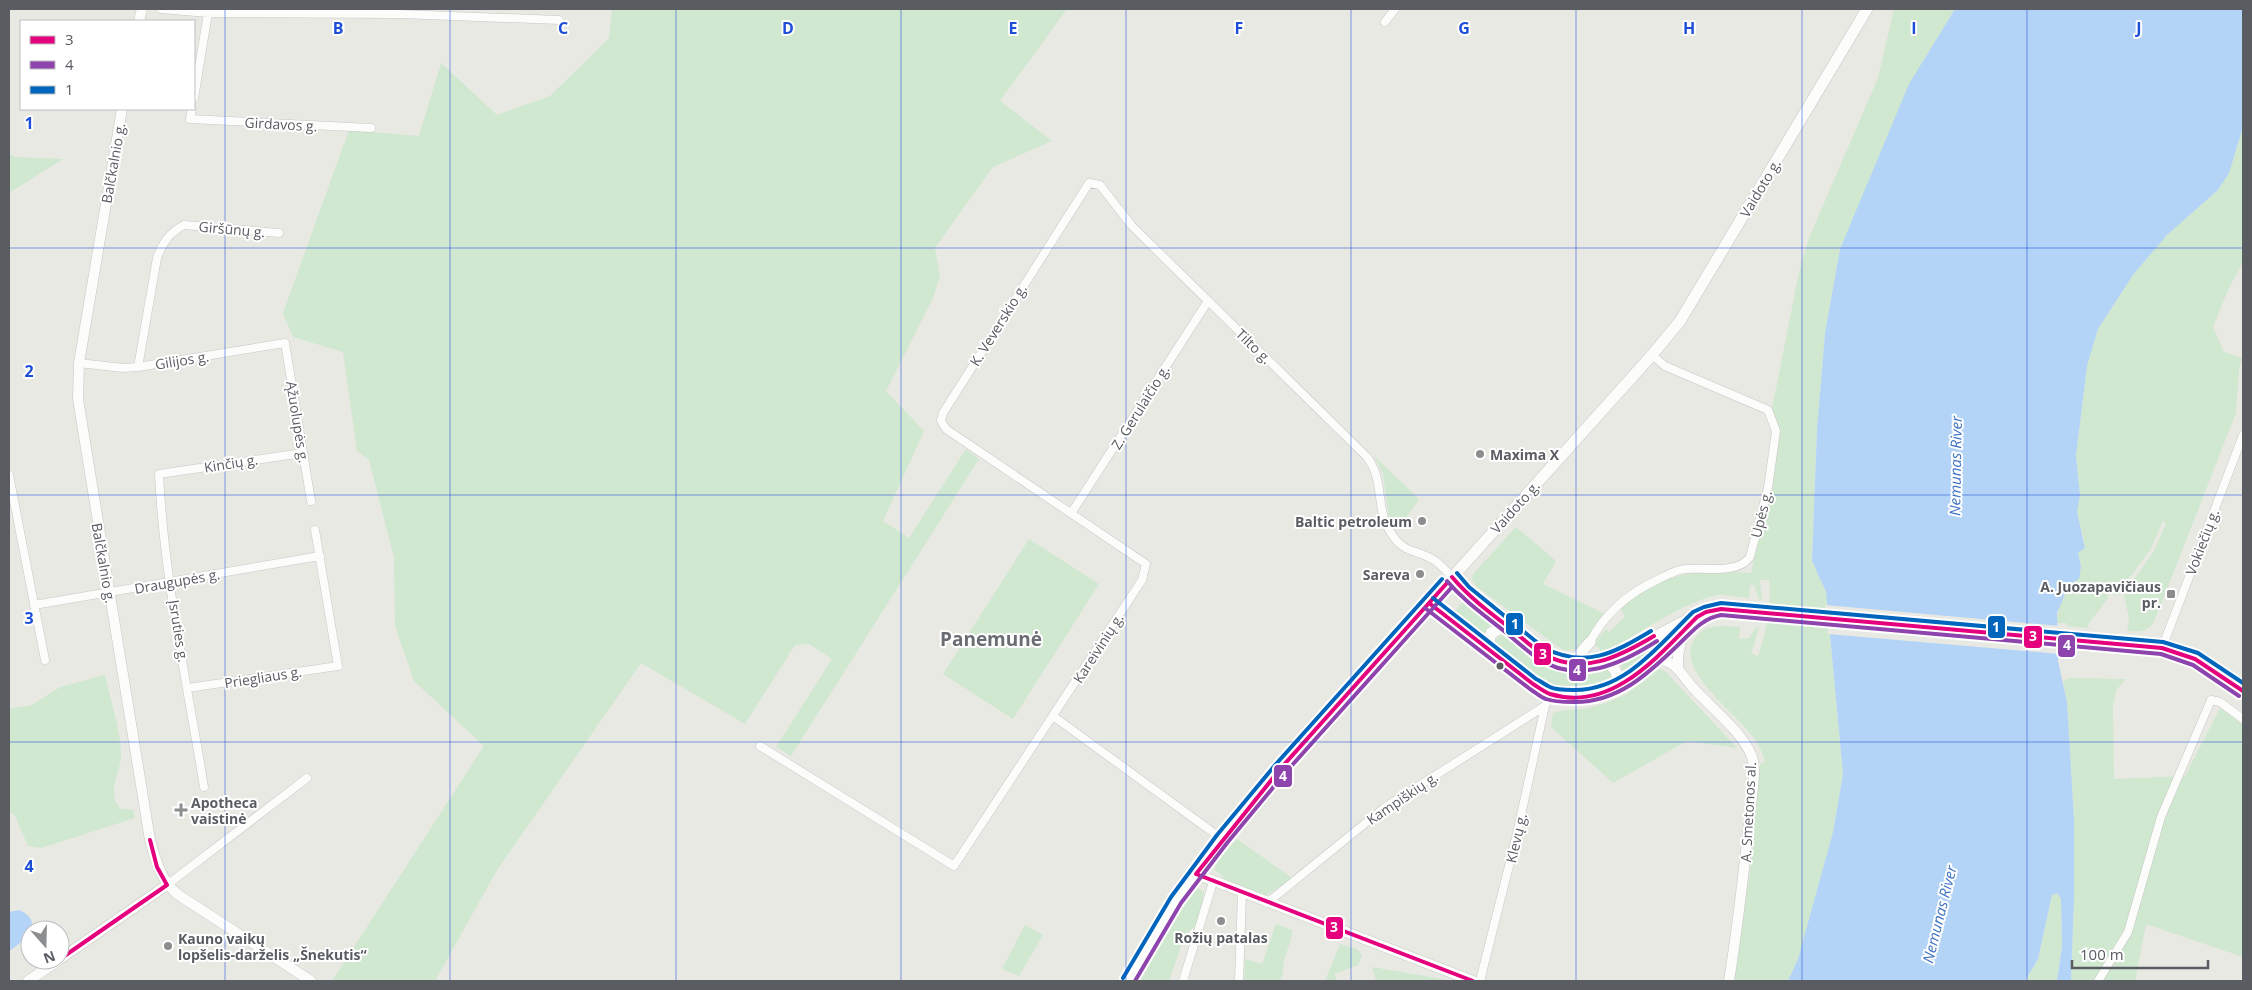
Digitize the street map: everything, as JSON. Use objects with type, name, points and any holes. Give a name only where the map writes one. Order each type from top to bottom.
[{"type":"main road","name":"Vaidoto g.","points":[[1128,981],[1176,900],[1222,839],[1281,768],[1652,355],[1680,321],[1698,295],[1867,9]]},
{"type":"main road","name":"Tilto g.","points":[[1452,577],[1465,592],[1548,658],[1571,664],[1602,663],[1633,650],[1660,632],[1697,616]]},
{"type":"main road","points":[[1429,603],[1533,684],[1550,694],[1575,697],[1593,696],[1616,688],[1683,633],[1697,616],[1721,609],[2162,648],[2192,656],[2209,664],[2243,691]]},
{"type":"main road","points":[[1491,651],[1489,642],[1491,634],[1500,628],[1512,629]]},
{"type":"main road","points":[[1590,642],[1591,650],[1602,663],[1616,671],[1618,678],[1616,688]]},
{"type":"main road","points":[[1571,664],[1590,642]]},
{"type":"street","points":[[162,9],[208,13],[400,12],[559,20]]},
{"type":"street","points":[[1385,22],[1394,9]]},
{"type":"street","points":[[195,92],[208,13]]},
{"type":"street","name":"Balčkalnio g.","points":[[122,110],[79,363],[78,399],[82,433],[150,840],[157,867],[167,885]]},
{"type":"street","name":"Girdavos g.","points":[[192,110],[190,119],[371,128]]},
{"type":"street","name":"Tilto g.","points":[[1089,183],[1100,184],[1132,226],[1368,457],[1373,464],[1378,479],[1386,523],[1398,542],[1411,552],[1433,559],[1452,577]]},
{"type":"street","name":"K. Veverskio g.","points":[[986,456],[946,429],[941,421],[943,413],[1089,183]]},
{"type":"street","name":"Giršūnų g.","points":[[138,367],[157,258],[161,246],[171,232],[184,225],[279,233]]},
{"type":"street","name":"Z. Gerulaičio g.","points":[[1072,512],[1208,301]]},
{"type":"street","name":"Gilijos g.","points":[[79,363],[123,368],[138,367],[284,343]]},
{"type":"street","name":"Ąžuolupės g.","points":[[284,343],[311,501]]},
{"type":"street","name":"Upės g.","points":[[1590,642],[1621,602],[1653,582],[1683,569],[1735,567],[1746,562],[1750,557],[1768,488],[1776,431],[1768,410],[1665,366],[1652,355]]},
{"type":"street","name":"Vokiečių g.","points":[[2162,648],[2243,435]]},
{"type":"street","name":"Kinčių g.","points":[[159,474],[303,452]]},
{"type":"street","name":"Kareivinių g.","points":[[986,456],[1072,512],[1146,564],[1142,580],[1053,716]]},
{"type":"street","name":"Įsruties g.","points":[[159,474],[160,508],[204,787]]},
{"type":"street","points":[[9,475],[45,660]]},
{"type":"street","points":[[315,530],[320,556]]},
{"type":"street","name":"Draugupės g.","points":[[34,605],[320,556]]},
{"type":"street","name":"Priegliaus g.","points":[[188,688],[338,666],[320,556]]},
{"type":"street","points":[[1678,668],[1678,656],[1683,633]]},
{"type":"street","points":[[1652,660],[1663,659],[1678,668]]},
{"type":"street","name":"A. Smetonos al.","points":[[1678,668],[1688,683],[1739,735],[1753,760],[1752,794],[1742,892],[1729,981]]},
{"type":"street","name":"Klevų g.","points":[[1480,981],[1516,838],[1545,706],[1550,694]]},
{"type":"street","points":[[2098,981],[2128,932],[2161,818],[2211,700],[2220,702],[2243,719]]},
{"type":"street","name":"Kampiškių g.","points":[[1267,903],[1384,808],[1545,706]]},
{"type":"street","points":[[760,746],[954,866],[1053,716],[1222,839]]},
{"type":"street","points":[[70,953],[167,885],[307,778]]},
{"type":"street","points":[[1196,874],[1242,894],[1473,981]]},
{"type":"street","points":[[1183,981],[1214,882]]},
{"type":"street","points":[[167,885],[176,894],[312,981]]},
{"type":"street","points":[[1239,981],[1242,894]]},
{"type":"street","points":[[28,981],[45,970]]},
{"type":"green space","points":[[612,9],[1067,9],[1000,101],[1052,141],[993,167],[935,248],[940,276],[932,300],[886,391],[924,431],[883,521],[909,538],[966,449],[979,459],[791,756],[776,747],[832,659],[809,644],[795,645],[745,724],[641,663],[497,870],[435,981],[332,981],[484,746],[414,681],[395,626],[394,558],[369,460],[357,451],[343,352],[293,337],[283,313],[349,130],[419,136],[441,63],[497,115],[550,96],[609,38]]},
{"type":"green space","points":[[1894,9],[1955,9],[1926,56],[1840,249],[1825,333],[1817,429],[1812,561],[1826,592],[1843,774],[1833,832],[1798,960],[1788,981],[1734,981],[1751,863],[1760,764],[1765,762],[1761,750],[1752,735],[1706,687],[1691,660],[1691,648],[1698,635],[1707,628],[1720,626],[1740,627],[1739,639],[1749,638],[1756,628],[1759,628],[1751,654],[1758,656],[1768,618],[1769,580],[1760,580],[1762,600],[1759,599],[1754,585],[1750,585],[1749,598],[1718,595],[1706,598],[1677,611],[1608,651],[1601,652],[1595,646],[1596,641],[1606,629],[1609,632],[1625,617],[1621,609],[1626,603],[1658,583],[1671,578],[1696,573],[1751,573],[1769,492],[1778,433],[1772,409],[1799,272],[1809,238],[1878,78]]},
{"type":"green space","points":[[2243,127],[2243,262],[2228,290],[2213,327],[2224,352],[2242,358],[2239,369],[2236,413],[2152,625],[2143,630],[2127,631],[2129,619],[2124,594],[2154,551],[2166,523],[2163,521],[2150,550],[2121,589],[2120,595],[2108,593],[2108,598],[2089,623],[2088,628],[2057,623],[2062,600],[2081,566],[2078,553],[2084,540],[2076,512],[2080,495],[2076,456],[2087,365],[2098,329],[2133,275],[2167,235],[2218,190],[2229,172]]},
{"type":"green space","points":[[9,154],[15,157],[63,159],[9,193]]},
{"type":"green space","points":[[1374,456],[1419,499],[1398,530],[1389,518],[1383,474]]},
{"type":"green space","points":[[1516,527],[1556,561],[1543,584],[1605,614],[1579,648],[1563,650],[1477,587],[1472,580],[1473,574]]},
{"type":"green space","points":[[1029,539],[1099,584],[1013,719],[943,674]]},
{"type":"green space","points":[[1465,599],[1495,623],[1488,629],[1483,638],[1453,614]]},
{"type":"green space","points":[[1675,633],[1633,669],[1624,674],[1620,663],[1663,636]]},
{"type":"green space","points":[[1501,635],[1506,636],[1531,658],[1548,666],[1580,670],[1606,668],[1612,675],[1612,681],[1604,686],[1582,691],[1550,685],[1512,661],[1497,647],[1494,641]]},
{"type":"green space","points":[[1661,669],[1666,672],[1737,748],[1687,741],[1613,783],[1551,727],[1553,713],[1588,708],[1609,702],[1625,694]]},
{"type":"green space","points":[[105,675],[117,723],[121,751],[114,795],[121,809],[133,810],[135,818],[41,848],[28,846],[15,816],[9,812],[9,709],[32,705],[60,687]]},
{"type":"green space","points":[[2068,678],[2126,679],[2117,689],[2113,704],[2114,779],[2185,776],[2220,708],[2243,725],[2243,957],[2146,924],[2135,981],[2071,981],[2074,819],[2067,702],[2063,681]]},
{"type":"green space","points":[[1237,839],[1292,878],[1265,896],[1222,879],[1223,876],[1215,870],[1216,862]]},
{"type":"green space","points":[[1195,888],[1202,890],[1204,893],[1197,925],[1185,934],[1169,981],[1136,981],[1185,899]]},
{"type":"green space","points":[[2057,893],[2061,898],[2062,946],[2057,981],[2025,981],[2038,959],[2052,895]]},
{"type":"green space","points":[[1276,924],[1292,930],[1291,941],[1284,960],[1280,981],[1244,981],[1245,959],[1262,964]]},
{"type":"green space","points":[[1025,925],[1043,935],[1019,976],[1002,969]]},
{"type":"green space","points":[[1340,944],[1357,949],[1362,955],[1358,965],[1334,974],[1337,981],[1325,981]]},
{"type":"green space","points":[[1372,967],[1443,979],[1450,981],[1376,981]]},
{"type":"water","name":"Nemunas River","points":[[1955,9],[2243,9],[2243,127],[2229,173],[2218,190],[2167,235],[2133,275],[2098,329],[2087,366],[2076,456],[2080,495],[2077,512],[2085,548],[2078,553],[2081,566],[2079,579],[2069,585],[2057,613],[2058,661],[2067,702],[2074,819],[2071,981],[2057,981],[2062,946],[2061,899],[2057,893],[2052,895],[2038,959],[2025,981],[1788,981],[1798,959],[1833,832],[1843,774],[1826,592],[1812,561],[1817,429],[1825,333],[1840,249],[1909,84]]},
{"type":"water","points":[[19,910],[31,920],[20,920],[20,942],[9,951],[9,912]]},
{"type":"pier","points":[[1825,605],[2060,626],[2060,654],[1828,634]]},
{"type":"transit line","name":"1","points":[[1457,573],[1469,587],[1544,648],[1559,654],[1587,658],[1599,656],[1625,646],[1651,631]]},
{"type":"transit line","name":"3","points":[[1452,577],[1465,591],[1530,645],[1543,654],[1558,660],[1586,664],[1600,661],[1627,651],[1654,636]]},
{"type":"transit line","name":"1","points":[[1123,978],[1171,897],[1217,835],[1276,764],[1442,579]]},
{"type":"transit line","name":"4","points":[[1447,581],[1467,601],[1529,652],[1552,666],[1583,671],[1598,668],[1614,664],[1657,641]]},
{"type":"transit line","name":"3","points":[[1196,874],[1281,768],[1447,583]]},
{"type":"transit line","name":"4","points":[[1135,981],[1181,903],[1227,843],[1286,772],[1452,587]]},
{"type":"transit line","name":"1","points":[[1433,598],[1536,679],[1550,687],[1561,690],[1592,688],[1609,683],[1640,664],[1693,612],[1721,603],[2163,642],[2198,653],[2243,683]]},
{"type":"transit line","name":"3","points":[[1429,603],[1533,684],[1550,694],[1573,698],[1594,695],[1614,688],[1650,663],[1697,617],[1706,612],[1721,609],[2162,648],[2195,659],[2243,691]]},
{"type":"transit line","name":"4","points":[[1425,608],[1530,689],[1544,698],[1556,701],[1589,701],[1604,698],[1618,692],[1643,676],[1702,623],[1721,615],[2161,654],[2193,665],[2239,696]]},
{"type":"transit line","name":"3","points":[[150,840],[157,867],[167,885]]},
{"type":"transit line","name":"3","points":[[1196,874],[1473,981]]},
{"type":"transit line","name":"3","points":[[70,952],[167,885]]},
{"type":"place","name":"Maxima X","points":[[1480,454]]},
{"type":"place","name":"Baltic petroleum","points":[[1422,521]]},
{"type":"place","name":"Sareva","points":[[1420,574]]},
{"type":"place","name":"A. Juozapavičiaus pr.","points":[[2171,594]]},
{"type":"place","name":"Apotheca vaistinė","points":[[181,810]]},
{"type":"place","name":"Rožių patalas","points":[[1221,921]]},
{"type":"place","name":"Kauno vaikų lopšelis-darželis „Šnekutis“","points":[[168,946]]},
{"type":"district","name":"Panemunė","points":[[991,639]]}]
